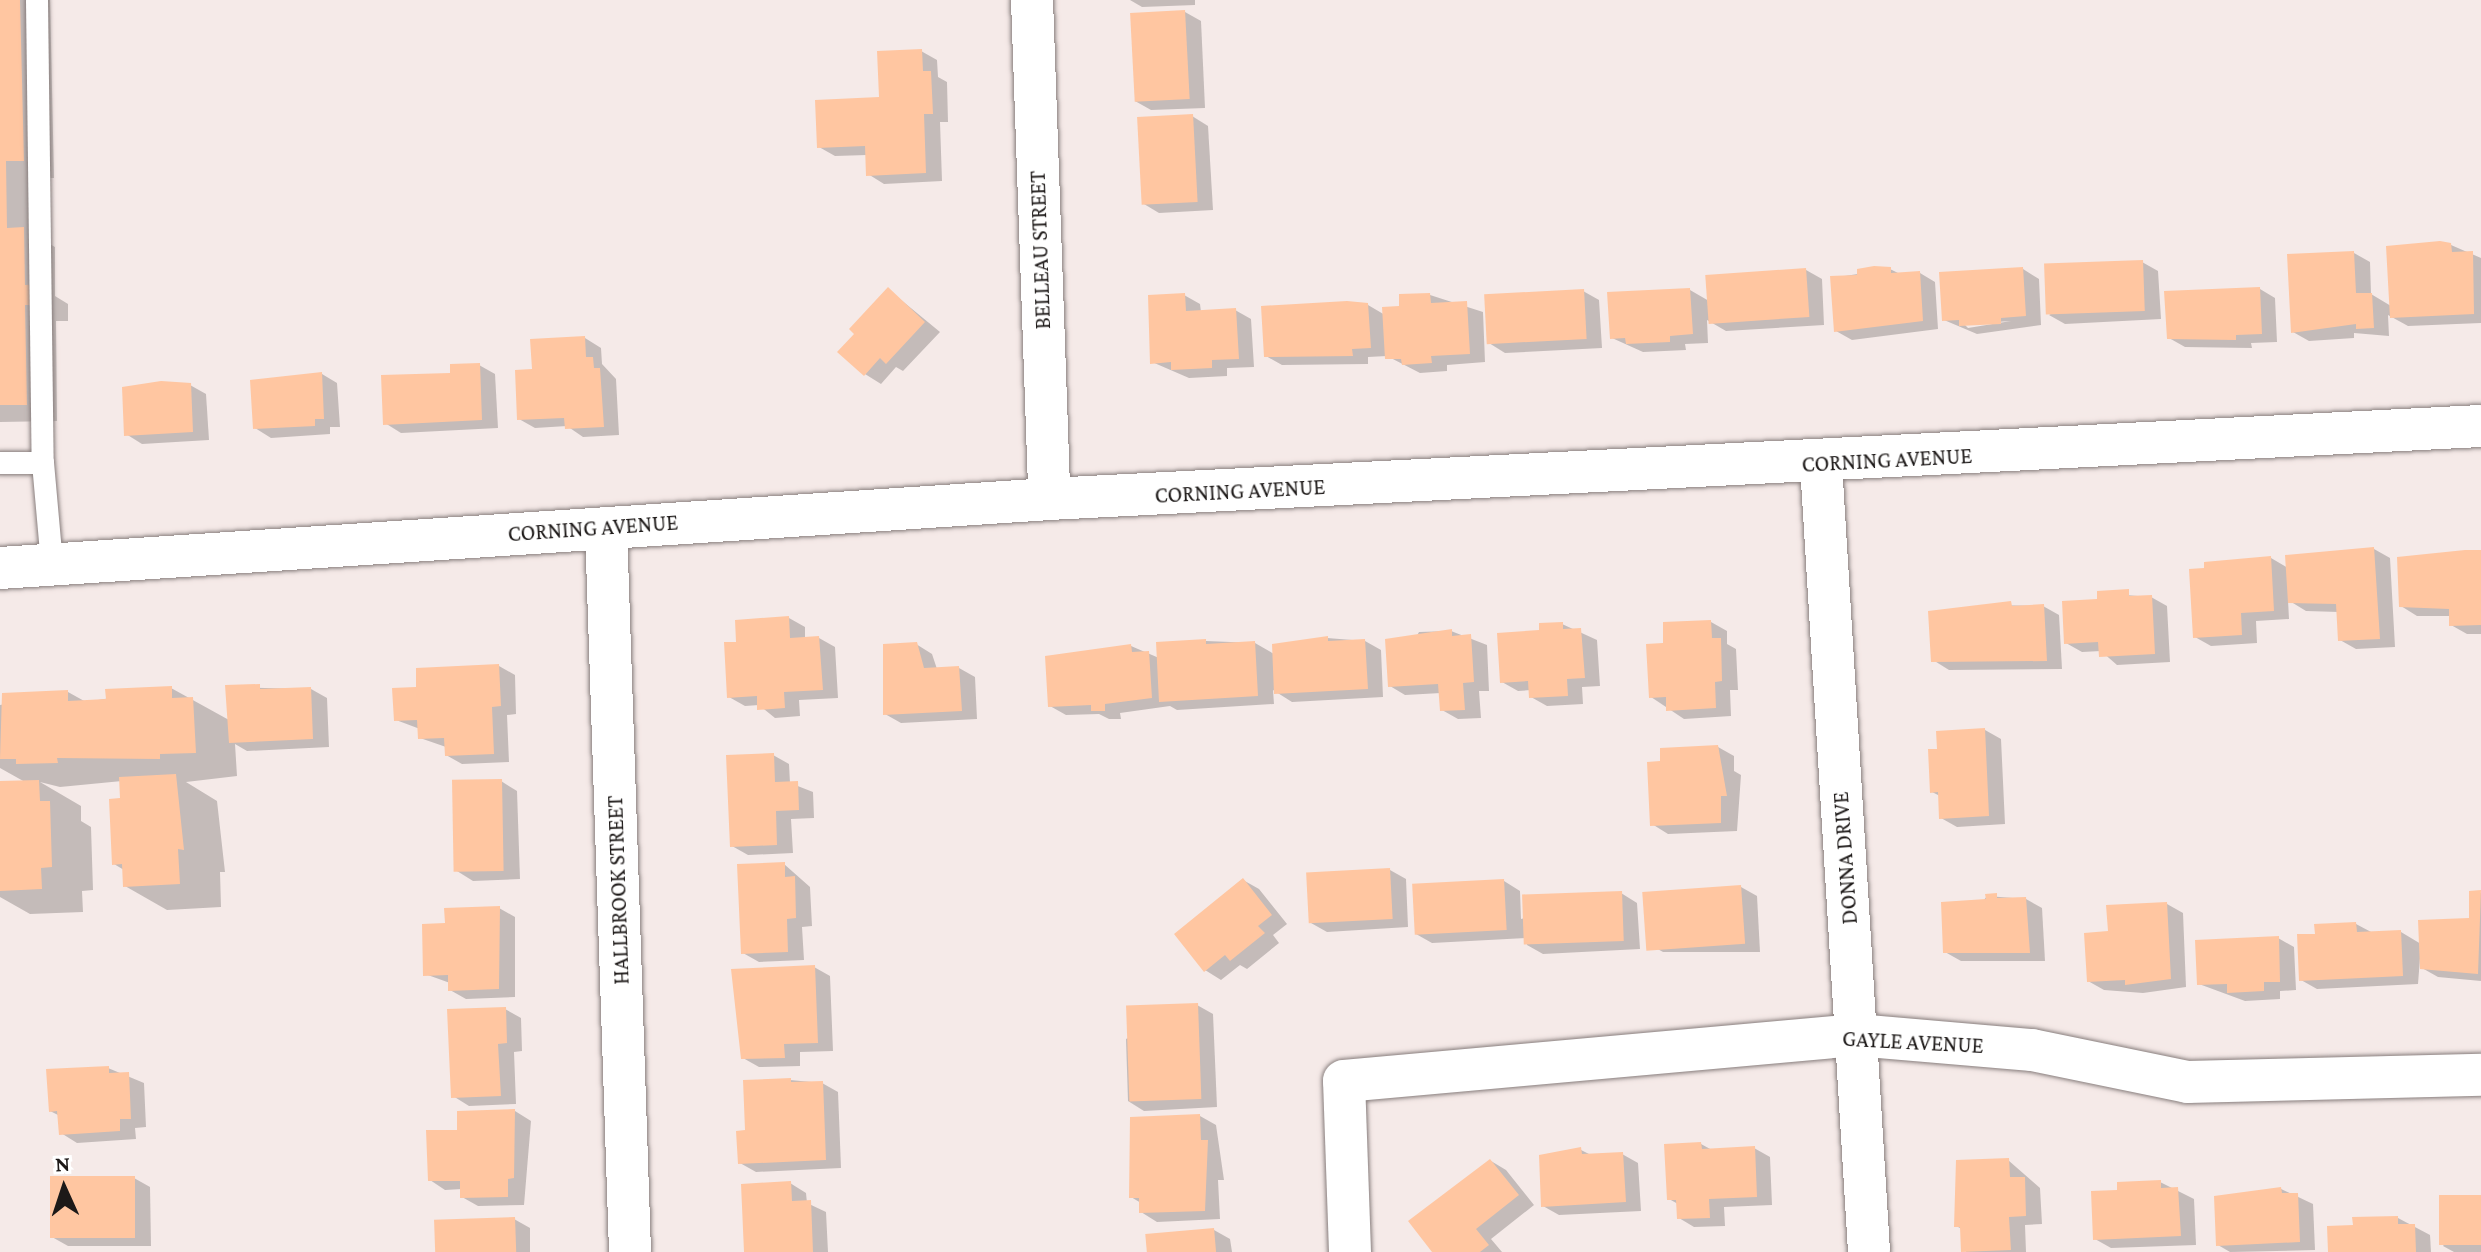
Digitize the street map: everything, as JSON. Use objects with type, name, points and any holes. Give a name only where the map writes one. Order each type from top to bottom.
[{"type":"street","name":"BELLEAU STREET","points":[[1032,0],[1049,499]]},
{"type":"street","name":"CORNING AVENUE","points":[[0,568],[1049,499],[1821,464],[2481,426]]},
{"type":"street","name":"DONNA DRIVE","points":[[1821,464],[1869,1252]]},
{"type":"street","name":"HALLBROOK STREET","points":[[606,528],[630,1252]]},
{"type":"street","name":"GAYLE AVENUE","points":[[1350,1252],[1344,1081],[1856,1035],[2032,1050],[2188,1082],[2481,1075]]},
{"type":"lane","points":[[37,0],[43,463],[52,564]]},
{"type":"lane","points":[[0,463],[43,463]]},
{"type":"building","points":[[0,0],[20,0],[24,161],[6,161],[7,228],[24,227],[25,285],[38,284],[38,305],[25,305],[27,405],[0,405]]},
{"type":"building","points":[[1185,10],[1190,99],[1135,102],[1130,13]]},
{"type":"building","points":[[922,49],[923,71],[931,71],[933,114],[924,114],[926,173],[866,176],[865,146],[817,148],[815,100],[879,97],[877,51]]},
{"type":"building","points":[[1193,114],[1198,202],[1142,205],[1137,117]]},
{"type":"building","points":[[2440,241],[2451,243],[2452,252],[2473,251],[2474,314],[2390,318],[2386,246]]},
{"type":"building","points":[[2354,251],[2356,293],[2372,293],[2374,328],[2356,329],[2356,324],[2291,333],[2287,254]]},
{"type":"building","points":[[2143,260],[2145,311],[2046,314],[2044,263]]},
{"type":"building","points":[[1891,267],[1891,273],[1920,271],[1923,321],[1834,332],[1830,276],[1857,275],[1857,269]]},
{"type":"building","points":[[2023,267],[2026,316],[2001,318],[2001,324],[1959,326],[1959,320],[1942,321],[1939,272]]},
{"type":"building","points":[[1806,268],[1809,317],[1709,324],[1705,275]]},
{"type":"building","points":[[888,287],[925,322],[886,364],[880,358],[864,376],[837,352],[854,334],[849,329]]},
{"type":"building","points":[[2260,287],[2262,334],[2236,335],[2236,340],[2167,339],[2164,291]]},
{"type":"building","points":[[1690,288],[1693,334],[1670,336],[1670,342],[1626,344],[1625,338],[1610,339],[1607,292]]},
{"type":"building","points":[[1584,289],[1587,339],[1487,344],[1484,294]]},
{"type":"building","points":[[1185,293],[1186,311],[1236,308],[1239,359],[1212,360],[1212,368],[1171,370],[1171,362],[1150,364],[1148,295]]},
{"type":"building","points":[[1430,293],[1431,303],[1467,301],[1470,354],[1431,356],[1432,363],[1402,365],[1401,359],[1385,359],[1382,307],[1399,306],[1399,294]]},
{"type":"building","points":[[1347,301],[1368,303],[1371,348],[1352,349],[1353,356],[1264,357],[1261,306]]},
{"type":"building","points":[[585,336],[586,357],[593,357],[594,368],[600,368],[604,427],[565,429],[564,418],[517,420],[515,370],[532,369],[530,339]]},
{"type":"building","points":[[480,363],[482,420],[383,425],[381,375],[450,373],[450,364]]},
{"type":"building","points":[[322,372],[324,419],[315,419],[315,426],[253,429],[250,380]]},
{"type":"building","points":[[161,381],[191,383],[193,432],[124,436],[122,387]]},
{"type":"building","points":[[2374,547],[2380,639],[2338,641],[2336,604],[2288,603],[2285,555]]},
{"type":"building","points":[[2481,550],[2481,625],[2449,626],[2449,609],[2399,607],[2397,557]]},
{"type":"building","points":[[2271,556],[2274,611],[2241,613],[2242,635],[2193,638],[2189,569],[2204,568],[2204,562]]},
{"type":"building","points":[[2129,589],[2129,596],[2152,595],[2155,654],[2099,657],[2098,642],[2064,644],[2062,601],[2097,599],[2097,591]]},
{"type":"building","points":[[2011,601],[2012,606],[2044,604],[2047,661],[1931,662],[1928,611]]},
{"type":"building","points":[[789,616],[790,638],[819,636],[823,690],[784,692],[785,708],[757,710],[757,696],[727,698],[724,642],[736,642],[735,620]]},
{"type":"building","points":[[1711,620],[1712,638],[1721,638],[1722,681],[1715,682],[1716,708],[1666,711],[1666,697],[1649,698],[1646,644],[1663,643],[1663,622]]},
{"type":"building","points":[[1563,622],[1563,629],[1581,628],[1585,678],[1567,679],[1568,696],[1529,698],[1528,681],[1500,683],[1497,633],[1539,630],[1539,623]]},
{"type":"building","points":[[1452,629],[1452,636],[1471,634],[1474,682],[1463,683],[1465,710],[1440,711],[1438,684],[1388,687],[1385,639]]},
{"type":"building","points":[[1328,636],[1328,641],[1365,639],[1368,689],[1274,694],[1272,644]]},
{"type":"building","points":[[1206,639],[1206,644],[1255,641],[1258,696],[1159,702],[1156,642]]},
{"type":"building","points":[[917,642],[924,668],[959,666],[962,711],[883,715],[883,644]]},
{"type":"building","points":[[1131,644],[1132,652],[1149,651],[1152,698],[1105,704],[1105,711],[1091,711],[1091,705],[1048,707],[1045,656]]},
{"type":"building","points":[[499,664],[501,706],[492,707],[494,754],[445,756],[444,738],[418,739],[417,720],[394,721],[392,688],[416,687],[416,668]]},
{"type":"building","points":[[260,684],[260,689],[311,687],[313,739],[229,743],[225,685]]},
{"type":"building","points":[[172,686],[172,698],[193,697],[196,753],[160,754],[160,759],[57,758],[58,763],[16,764],[16,759],[0,759],[2,693],[68,690],[68,701],[106,699],[105,689]]},
{"type":"building","points":[[1985,728],[1989,816],[1939,819],[1938,792],[1930,793],[1928,749],[1937,749],[1936,731]]},
{"type":"building","points":[[1718,745],[1727,796],[1721,796],[1721,823],[1650,826],[1647,762],[1660,761],[1660,748]]},
{"type":"building","points":[[774,753],[775,782],[798,781],[799,810],[776,811],[777,845],[730,847],[726,755]]},
{"type":"building","points":[[176,774],[184,850],[178,849],[180,884],[123,887],[122,864],[112,865],[109,799],[120,798],[119,777]]},
{"type":"building","points":[[502,779],[504,871],[454,872],[452,780]]},
{"type":"building","points":[[39,780],[40,801],[50,801],[52,867],[41,868],[42,889],[0,891],[0,781]]},
{"type":"building","points":[[785,862],[785,877],[795,876],[796,918],[787,919],[788,952],[741,954],[737,864]]},
{"type":"building","points":[[1390,868],[1393,919],[1309,923],[1306,872]]},
{"type":"building","points":[[1243,878],[1272,915],[1258,926],[1265,933],[1230,961],[1225,955],[1204,972],[1174,934]]},
{"type":"building","points":[[1504,879],[1507,930],[1415,935],[1412,884]]},
{"type":"building","points":[[1741,885],[1745,944],[1646,951],[1642,892]]},
{"type":"building","points":[[2481,890],[2478,974],[2420,969],[2418,920],[2469,918],[2469,891]]},
{"type":"building","points":[[1622,891],[1624,941],[1524,944],[1522,894]]},
{"type":"building","points":[[1997,893],[1997,898],[2026,897],[2030,953],[1943,953],[1941,902],[1986,899],[1985,894]]},
{"type":"building","points":[[2167,902],[2171,979],[2125,985],[2125,980],[2087,982],[2084,933],[2108,931],[2106,905]]},
{"type":"building","points":[[500,906],[499,989],[448,991],[448,975],[423,976],[422,924],[445,923],[444,908]]},
{"type":"building","points":[[2356,922],[2357,932],[2401,930],[2403,976],[2299,981],[2297,934],[2315,934],[2314,924]]},
{"type":"building","points":[[2279,936],[2280,982],[2264,982],[2264,991],[2227,993],[2227,984],[2197,985],[2195,940]]},
{"type":"building","points":[[815,965],[818,1043],[784,1044],[785,1058],[741,1059],[731,969]]},
{"type":"building","points":[[1198,1003],[1201,1099],[1129,1101],[1126,1006]]},
{"type":"building","points":[[506,1007],[507,1043],[498,1044],[501,1096],[451,1098],[447,1009]]},
{"type":"building","points":[[109,1066],[109,1073],[129,1072],[131,1119],[120,1119],[120,1131],[59,1135],[57,1111],[49,1112],[46,1069]]},
{"type":"building","points":[[791,1078],[791,1082],[823,1081],[826,1160],[738,1164],[736,1131],[745,1130],[743,1080]]},
{"type":"building","points":[[515,1109],[514,1178],[508,1179],[508,1197],[460,1198],[460,1181],[428,1181],[426,1130],[457,1130],[457,1111]]},
{"type":"building","points":[[1200,1114],[1201,1140],[1208,1140],[1205,1211],[1139,1213],[1139,1198],[1129,1198],[1130,1117]]},
{"type":"building","points":[[1701,1142],[1702,1149],[1755,1146],[1757,1197],[1709,1199],[1710,1218],[1677,1219],[1676,1200],[1667,1200],[1664,1144]]},
{"type":"building","points":[[1581,1147],[1582,1154],[1623,1152],[1626,1202],[1541,1207],[1539,1155]]},
{"type":"building","points":[[2009,1158],[2010,1177],[2025,1177],[2026,1216],[2009,1217],[2011,1250],[1961,1252],[1960,1227],[1954,1227],[1956,1160]]},
{"type":"building","points":[[1490,1159],[1519,1195],[1476,1229],[1489,1245],[1480,1252],[1432,1252],[1408,1221]]},
{"type":"building","points":[[50,1176],[135,1176],[135,1238],[50,1238]]},
{"type":"building","points":[[2161,1180],[2161,1188],[2178,1187],[2181,1236],[2093,1240],[2091,1191],[2117,1190],[2117,1182]]},
{"type":"building","points":[[791,1181],[792,1201],[811,1200],[813,1252],[744,1252],[741,1184]]},
{"type":"building","points":[[2281,1187],[2282,1193],[2298,1193],[2300,1242],[2216,1246],[2214,1196]]},
{"type":"building","points":[[2439,1195],[2481,1195],[2481,1245],[2439,1245]]},
{"type":"building","points":[[2398,1216],[2398,1224],[2415,1224],[2416,1252],[2328,1252],[2327,1226],[2353,1225],[2352,1217]]},
{"type":"building","points":[[515,1217],[516,1252],[435,1252],[434,1220]]},
{"type":"building","points":[[1214,1228],[1216,1252],[1147,1252],[1145,1234]]}]
